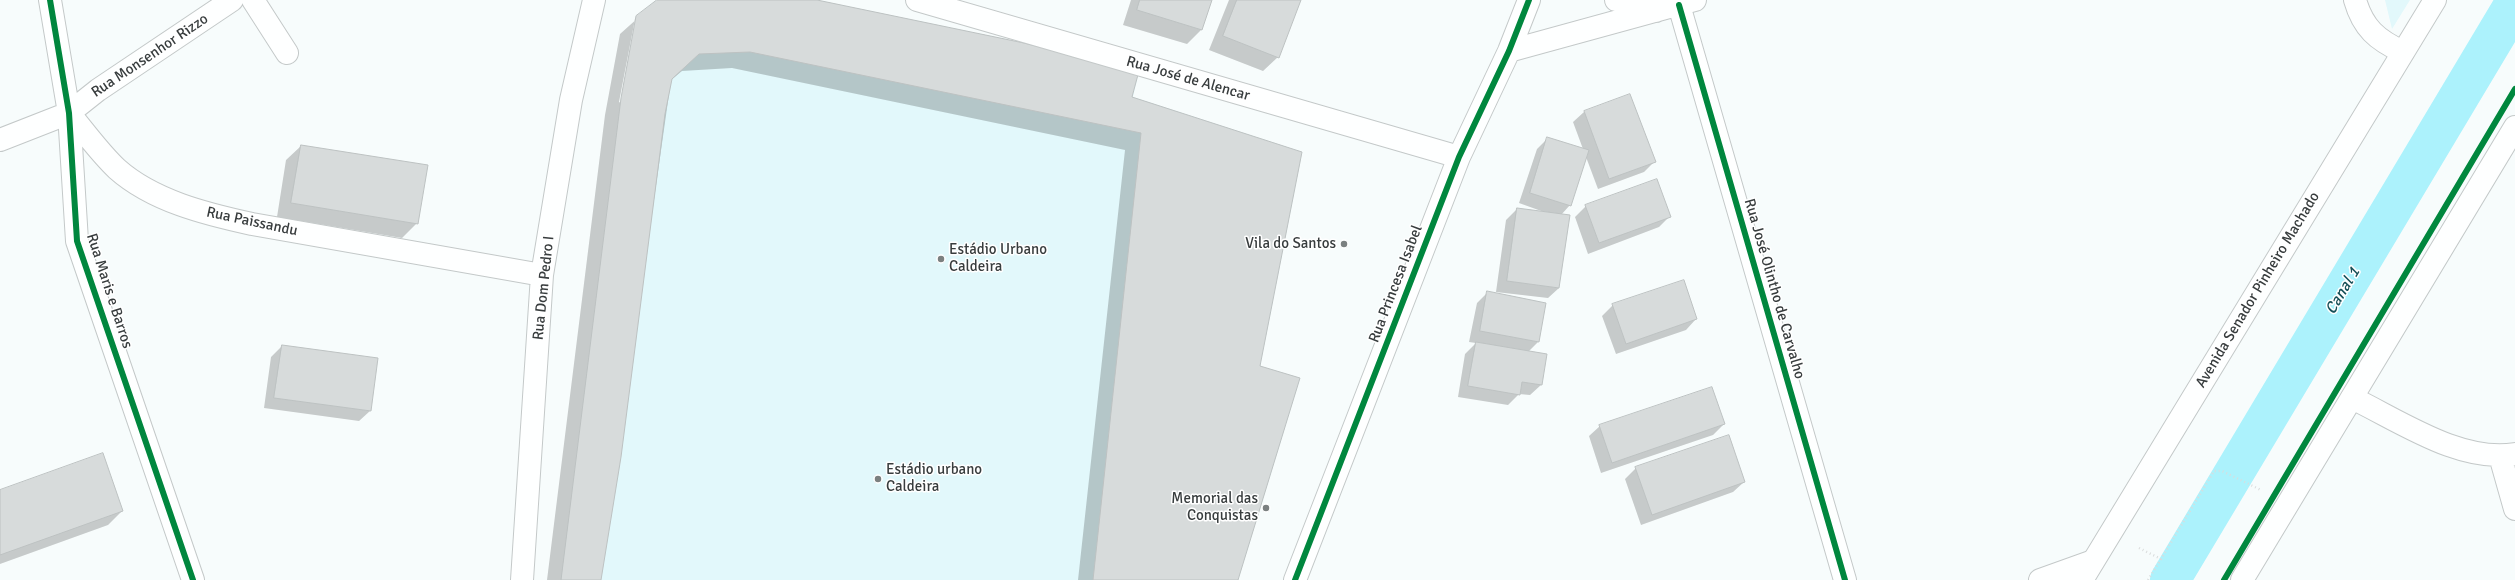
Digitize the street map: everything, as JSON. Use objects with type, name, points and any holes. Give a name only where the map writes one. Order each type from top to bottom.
[{"type":"street","name":"Rua Maris e Barros","points":[[50,0],[69,113],[77,242],[193,580]]},
{"type":"street","name":"Rua Monsenhor Rizzo","points":[[69,113],[98,90],[232,0]]},
{"type":"street","points":[[253,0],[287,53]]},
{"type":"street","name":"Rua Dom Pedro I","points":[[522,580],[542,275],[571,100],[594,0]]},
{"type":"street","name":"Rua José de Alencar","points":[[917,0],[1459,157]]},
{"type":"street","name":"Rua Princesa Isabel","points":[[1295,580],[1459,157],[1509,51],[1529,0]]},
{"type":"street","points":[[1616,0],[1657,11]]},
{"type":"street","points":[[2355,0],[2358,11],[2369,30],[2382,43],[2403,52]]},
{"type":"street","name":"Avenida Senador Pinheiro Machado","points":[[2082,580],[2435,0]]},
{"type":"street","points":[[1509,51],[1687,3]]},
{"type":"street","name":"Rua José Olintho de Carvalho","points":[[1687,3],[1845,580]]},
{"type":"street","points":[[0,140],[69,113]]},
{"type":"street","name":"Rua Paissandu","points":[[69,113],[118,169],[148,189],[172,202],[222,218],[252,224],[542,275]]},
{"type":"street","points":[[2242,580],[2515,127]]},
{"type":"street","points":[[2352,398],[2454,448],[2507,455],[2515,509]]},
{"type":"street","points":[[2040,580],[2093,562]]},
{"type":"path","points":[[2148,580],[2214,471],[2222,471],[2268,494]]},
{"type":"path","points":[[2110,534],[2161,559]]},
{"type":"shaded area","name":"Estádio Urbano Caldeira","points":[[657,0],[817,0],[1024,43],[1139,71],[1133,97],[1302,152],[1260,366],[1300,378],[1238,580],[561,580],[636,16]]},
{"type":"shaded area","points":[[2385,0],[2410,0],[2392,29]]},
{"type":"building","points":[[657,0],[817,0],[1024,43],[1139,71],[1132,97],[1302,152],[1260,366],[1300,378],[1238,580],[1093,580],[1141,133],[750,52],[699,54],[672,79],[665,114],[621,457],[601,580],[561,580],[621,98],[636,16]]},
{"type":"building","points":[[1140,0],[1212,0],[1202,30],[1137,10]]},
{"type":"building","points":[[1237,0],[1301,0],[1279,58],[1223,36]]},
{"type":"building","points":[[1630,94],[1656,162],[1609,179],[1584,111]]},
{"type":"building","points":[[1547,137],[1589,150],[1571,206],[1530,193]]},
{"type":"building","points":[[301,145],[428,165],[418,224],[291,203]]},
{"type":"building","points":[[1657,179],[1671,217],[1599,243],[1585,205]]},
{"type":"building","points":[[1517,208],[1570,215],[1559,288],[1507,281]]},
{"type":"building","points":[[1684,280],[1697,319],[1626,344],[1612,304]]},
{"type":"building","points":[[1487,291],[1546,303],[1539,342],[1480,331]]},
{"type":"building","points":[[1476,342],[1547,354],[1542,385],[1522,382],[1520,395],[1468,386]]},
{"type":"building","points":[[282,345],[378,358],[371,411],[274,398]]},
{"type":"building","points":[[1712,387],[1725,424],[1612,463],[1599,425]]},
{"type":"building","points":[[1729,435],[1745,482],[1652,515],[1635,467]]},
{"type":"building","points":[[103,453],[123,511],[0,555],[0,490]]},
{"type":"waterway","name":"Canal 1","points":[[2170,580],[2515,3]]},
{"type":"cycle path","points":[[50,0],[69,113],[77,241],[193,580]]},
{"type":"cycle path","points":[[1295,580],[1459,157],[1509,51],[1529,0]]},
{"type":"cycle path","points":[[1679,5],[1845,580]]},
{"type":"cycle path","points":[[2224,580],[2515,89]]},
{"type":"place","name":"Vila do Santos","points":[[1344,244]]},
{"type":"place","name":"Estádio Urbano Caldeira","points":[[941,259]]},
{"type":"place","name":"Estádio urbano Caldeira","points":[[878,479]]},
{"type":"place","name":"Memorial das Conquistas","points":[[1266,508]]}]
